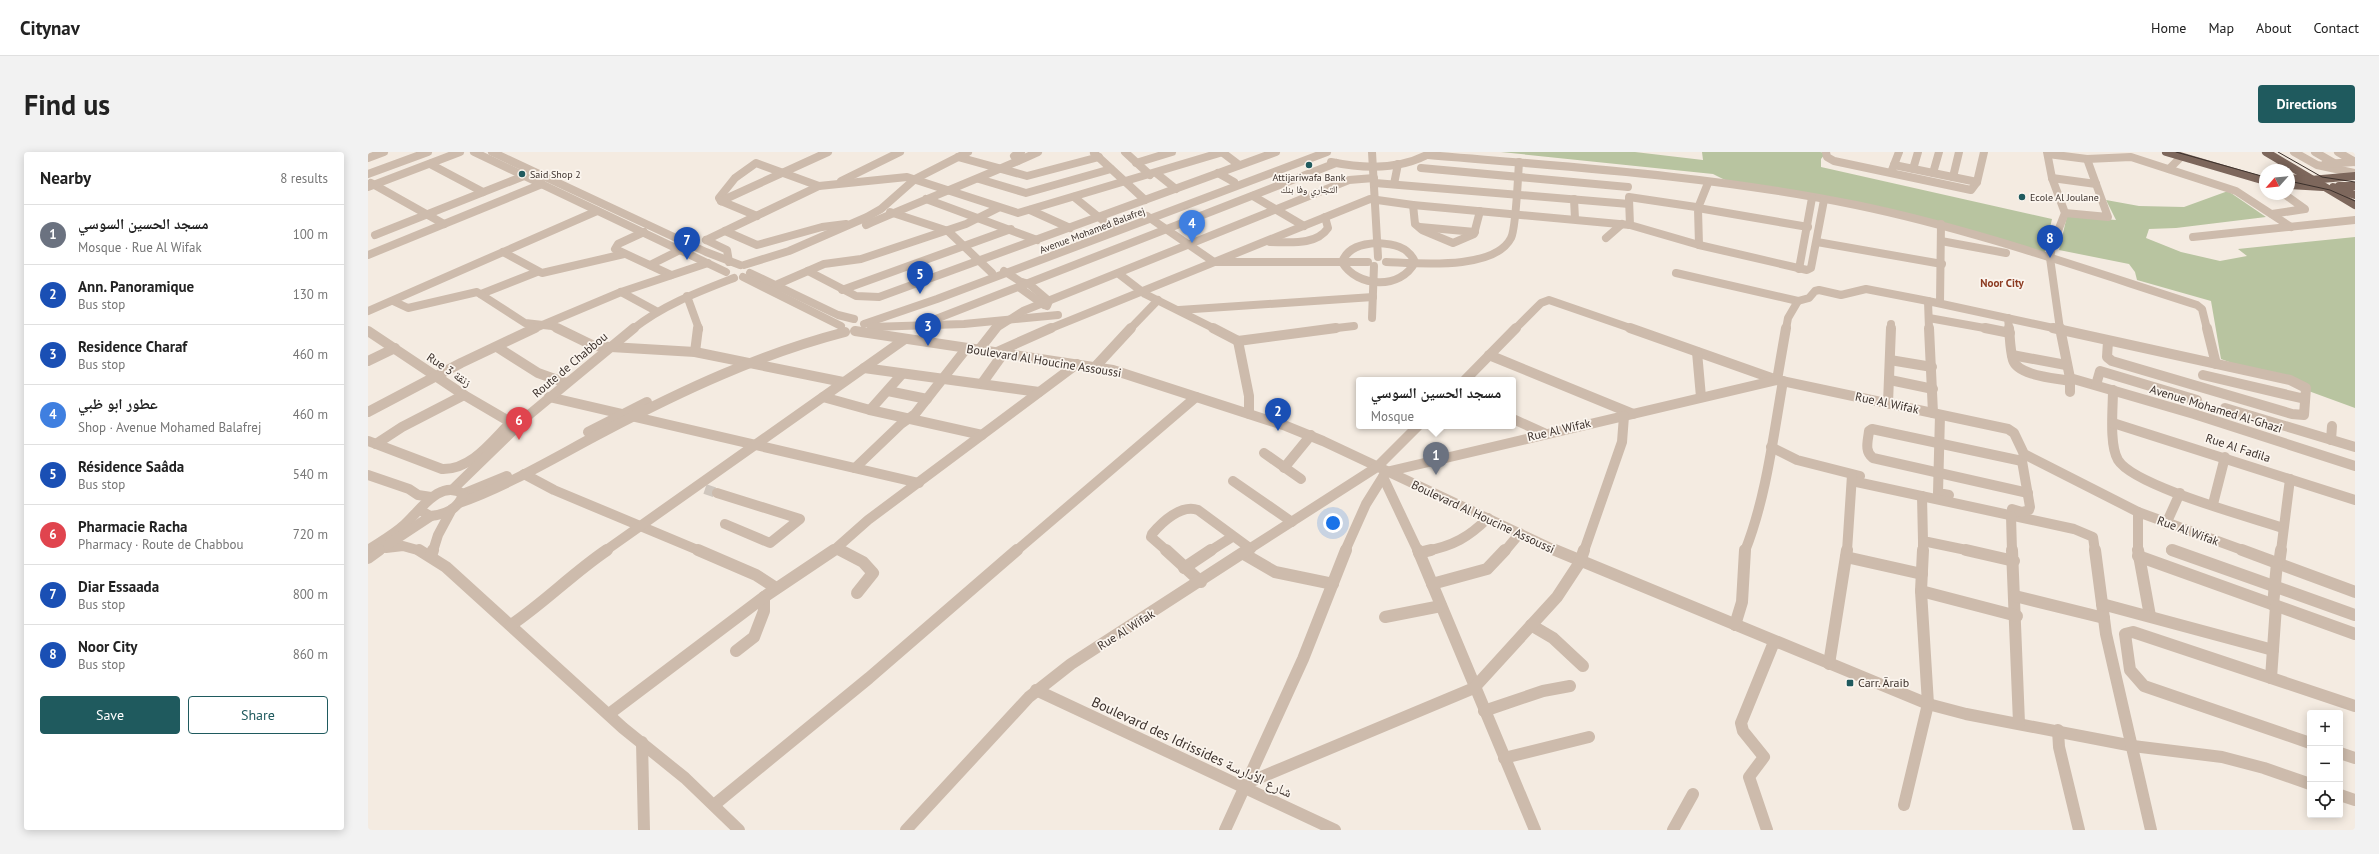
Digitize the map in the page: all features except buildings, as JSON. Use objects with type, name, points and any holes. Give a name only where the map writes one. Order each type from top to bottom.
[{"type":"main road","points":[[2166,152],[2184,154],[2259,177]]},
{"type":"main road","points":[[2266,152],[2282,164]]},
{"type":"main road","points":[[2273,152],[2313,182],[2334,190],[2355,186]]},
{"type":"main road","points":[[2295,172],[2323,187],[2355,196]]},
{"type":"main road","points":[[2295,184],[2355,176]]},
{"type":"main road","points":[[2295,179],[2313,182],[2334,190],[2355,205]]},
{"type":"street","points":[[368,158],[384,152]]},
{"type":"street","points":[[368,174],[428,152]]},
{"type":"street","points":[[370,184],[430,164],[460,152]]},
{"type":"street","points":[[474,152],[708,263],[734,278],[748,273],[778,255]]},
{"type":"street","points":[[492,152],[729,262],[751,267],[748,273]]},
{"type":"street","points":[[722,201],[828,152]]},
{"type":"street","points":[[834,185],[900,152]]},
{"type":"street","points":[[742,265],[778,255],[820,238],[881,209],[915,179],[968,152]]},
{"type":"street","points":[[1018,161],[1014,156],[1021,152]]},
{"type":"street","points":[[820,238],[830,241],[892,212],[978,179],[1038,152]]},
{"type":"street","points":[[1093,152],[1145,200]]},
{"type":"street","points":[[1125,152],[1136,163],[1176,189]]},
{"type":"street","points":[[1136,163],[1172,152]]},
{"type":"street","points":[[729,262],[727,250],[706,240],[819,186],[904,177],[915,179],[1015,213],[1153,174],[1222,152],[1239,165]]},
{"type":"street","points":[[808,271],[842,290],[862,297],[879,297],[980,262],[1276,152]]},
{"type":"street","name":"Avenue Mohamed Balafrej","points":[[862,323],[992,273],[1004,271],[1111,228],[1148,217],[1234,182],[1311,154],[1327,152]]},
{"type":"street","points":[[1372,152],[1375,180],[1374,200],[1378,257]]},
{"type":"street","points":[[1826,152],[1827,157],[1834,161],[1969,190],[1974,190],[1977,182],[1982,152]]},
{"type":"street","points":[[1891,174],[1899,152]]},
{"type":"street","points":[[1913,169],[1918,152]]},
{"type":"street","points":[[1933,173],[1939,152]]},
{"type":"street","points":[[1953,177],[1960,152]]},
{"type":"street","points":[[2294,152],[2317,165],[2339,171],[2355,173]]},
{"type":"street","points":[[2315,152],[2334,164]]},
{"type":"street","points":[[2338,152],[2355,162]]},
{"type":"street","points":[[2070,392],[2070,379],[2060,330],[2050,258],[2052,246],[2066,213],[2052,178],[2047,153],[2087,159],[2124,156],[2169,169],[2236,191],[2291,227]]},
{"type":"street","points":[[1311,154],[1336,163],[1374,166],[1398,164],[1428,155],[1625,172],[1708,183],[1729,184],[1824,200],[1940,224],[2200,307],[2216,364]]},
{"type":"street","name":"Avenue Mohamed Balafrej","points":[[862,323],[1148,217],[1311,154]]},
{"type":"street","points":[[2169,169],[2184,154]]},
{"type":"street","points":[[1419,177],[1428,155]]},
{"type":"street","points":[[958,157],[1032,175],[1099,157]]},
{"type":"street","points":[[2066,213],[2108,217],[2087,159]]},
{"type":"street","points":[[1413,206],[1416,226],[1454,252],[1485,258],[1508,245],[1512,237],[1519,162]]},
{"type":"street","points":[[2317,165],[2355,162]]},
{"type":"street","points":[[757,216],[722,201],[719,198],[723,192],[754,164],[759,163],[819,186]]},
{"type":"street","points":[[923,324],[1336,163]]},
{"type":"street","points":[[430,164],[483,192]]},
{"type":"street","points":[[1394,184],[1398,164]]},
{"type":"street","points":[[1894,165],[1977,182]]},
{"type":"street","points":[[978,179],[1026,194],[1111,170]]},
{"type":"street","points":[[2339,171],[2347,177]]},
{"type":"street","points":[[1606,238],[1626,224],[1629,201],[1625,172]]},
{"type":"street","points":[[1218,173],[1234,182]]},
{"type":"street","points":[[371,233],[427,214],[524,176]]},
{"type":"street","points":[[1419,177],[1517,195],[1690,204],[1698,208],[1808,227]]},
{"type":"street","points":[[978,351],[994,331],[1006,320],[1349,180],[1375,180],[1394,184],[1419,177],[1518,178],[1628,187]]},
{"type":"street","points":[[2052,178],[2096,184]]},
{"type":"street","points":[[1699,245],[1698,208],[1708,183]]},
{"type":"street","points":[[370,184],[444,224]]},
{"type":"street","points":[[368,255],[542,184]]},
{"type":"street","points":[[1253,196],[1304,226]]},
{"type":"street","points":[[1074,197],[1111,228]]},
{"type":"street","points":[[1799,269],[1808,227],[1812,198]]},
{"type":"street","points":[[926,199],[1011,229],[1037,240]]},
{"type":"street","points":[[1574,199],[1575,219]]},
{"type":"street","points":[[983,382],[999,354],[1066,322],[1266,242],[1362,201],[1374,200],[1413,206],[1626,224],[1699,245],[1799,269],[1812,268],[1824,200]]},
{"type":"street","points":[[2272,214],[2305,209],[2292,200]]},
{"type":"street","points":[[778,284],[828,263],[861,259],[948,231],[981,218],[998,208]]},
{"type":"street","points":[[881,209],[948,231],[965,245],[992,273]]},
{"type":"street","points":[[1030,210],[1070,228]]},
{"type":"street","points":[[368,311],[597,211]]},
{"type":"street","points":[[1372,318],[1373,281],[1369,259],[1378,257],[1386,262],[1415,262],[1454,252],[1476,232],[1480,211]]},
{"type":"street","points":[[1148,217],[1209,260],[1216,262],[1342,262],[1383,266],[1386,262]]},
{"type":"street","points":[[1266,242],[1294,242],[1317,238],[1326,231],[1325,217]]},
{"type":"street","points":[[2193,237],[2355,220]]},
{"type":"street","points":[[725,231],[757,245],[827,226],[850,224]]},
{"type":"street","points":[[1940,224],[1942,264],[1940,303]]},
{"type":"street","points":[[1416,226],[1476,232]]},
{"type":"street","points":[[842,290],[1011,229]]},
{"type":"street","points":[[644,232],[616,245],[616,249],[672,275]]},
{"type":"street","points":[[371,233],[392,245]]},
{"type":"street","points":[[1941,241],[2006,253]]},
{"type":"street","points":[[1817,242],[1942,264]]},
{"type":"street","points":[[1342,262],[1347,252],[1352,248],[1377,243],[1403,248],[1409,252],[1415,262]]},
{"type":"street","points":[[650,265],[680,250]]},
{"type":"street","points":[[503,252],[537,272],[546,273],[624,254]]},
{"type":"street","points":[[1342,262],[1348,272],[1359,278],[1373,281],[1394,280],[1403,277],[1413,267],[1415,262]]},
{"type":"street","points":[[368,412],[436,376],[546,324],[621,292],[708,263]]},
{"type":"street","name":"Route de Chabbou","points":[[697,292],[726,273],[742,265]]},
{"type":"street","points":[[1004,271],[1024,285],[1066,322]]},
{"type":"street","points":[[481,294],[537,272]]},
{"type":"street","name":"Boulevard Al Houcine Assoussi","points":[[748,273],[778,284],[838,315],[900,337]]},
{"type":"street","name":"Boulevard Al Houcine Assoussi","points":[[748,273],[845,329],[900,337],[966,350],[1077,364],[1125,373],[1311,435],[1382,472],[1488,518],[1580,562],[1928,704],[1966,714],[2058,730],[2133,746],[2222,757],[2264,768],[2307,783]]},
{"type":"street","points":[[1676,273],[1798,301],[1809,298],[1815,291],[1819,290],[1841,295],[1866,289],[1940,303],[2216,364],[2299,384],[2306,388],[2304,415],[2298,415],[2112,361],[2107,357],[2108,341]]},
{"type":"street","points":[[1119,274],[1141,292],[1238,341],[1354,326]]},
{"type":"street","name":"Route de Chabbou","points":[[452,490],[513,424],[656,311],[687,296],[734,278]]},
{"type":"street","points":[[621,292],[656,311]]},
{"type":"street","points":[[393,301],[408,308],[472,293],[481,294],[525,323],[546,324],[583,342],[609,348],[695,352],[843,382]]},
{"type":"street","points":[[687,296],[700,328],[700,336],[695,352]]},
{"type":"street","points":[[1179,310],[1373,297]]},
{"type":"street","points":[[1095,367],[1158,300]]},
{"type":"street","points":[[1468,377],[1541,303],[1550,300],[1780,380]]},
{"type":"street","points":[[1735,625],[1742,602],[1744,553],[1753,531],[1771,447],[1788,318],[1798,301]]},
{"type":"street","points":[[1928,301],[1933,389],[1940,444],[1938,493]]},
{"type":"street","points":[[458,502],[490,492],[633,417],[750,363],[862,323],[909,325],[1006,320],[1058,315]]},
{"type":"street","points":[[1929,318],[2010,333]]},
{"type":"street","points":[[2008,318],[2012,355],[2066,365]]},
{"type":"street","points":[[368,558],[386,548],[431,516],[622,414],[740,360],[804,337],[845,329],[862,323]]},
{"type":"street","points":[[1888,403],[1891,324]]},
{"type":"street","points":[[511,625],[536,608],[579,569],[701,488],[754,446],[864,368],[900,337],[909,325]]},
{"type":"street","name":"Rue 3 زنقة","points":[[368,331],[464,395],[513,424]]},
{"type":"street","points":[[1238,341],[1249,396],[1249,414]]},
{"type":"street","points":[[497,347],[538,373],[566,383]]},
{"type":"street","points":[[368,362],[395,348]]},
{"type":"street","points":[[855,468],[901,424],[909,419],[966,350]]},
{"type":"street","points":[[1697,352],[1701,397]]},
{"type":"street","name":"Avenue Mohamed Al-Ghazi","points":[[2012,355],[2013,363],[2020,369],[2096,385],[2194,414],[2355,466]]},
{"type":"street","points":[[1246,786],[1474,688],[1557,597],[1580,562],[1622,442],[1629,415],[1489,356]]},
{"type":"street","points":[[1890,360],[1932,367]]},
{"type":"street","points":[[2194,414],[2203,375],[2200,361]]},
{"type":"street","points":[[609,714],[776,588],[837,549],[868,520],[1077,364]]},
{"type":"street","points":[[864,368],[942,379],[983,382],[1039,392]]},
{"type":"street","points":[[2096,385],[2100,371],[2197,400]]},
{"type":"street","points":[[870,410],[902,374]]},
{"type":"street","points":[[2203,375],[2305,399]]},
{"type":"street","name":"Rue Al Wifak","points":[[906,830],[1036,690],[1071,664],[1248,552],[1292,522],[1382,472],[1544,433],[1780,380],[2010,429],[2014,433],[2023,457],[2138,512],[2166,524],[2355,592]]},
{"type":"street","points":[[1890,380],[1933,389]]},
{"type":"street","points":[[2113,390],[2113,423],[2117,457],[2121,464],[2137,474],[2180,493],[2283,528]]},
{"type":"street","points":[[888,391],[927,399]]},
{"type":"street","points":[[372,442],[464,395]]},
{"type":"street","points":[[549,397],[918,483]]},
{"type":"street","points":[[823,397],[870,410],[982,435]]},
{"type":"street","points":[[714,805],[869,678],[1196,397]]},
{"type":"street","points":[[2225,408],[2355,447]]},
{"type":"street","points":[[1516,420],[1544,433]]},
{"type":"street","name":"Rue Al Fadila","points":[[2113,423],[2225,457],[2355,500]]},
{"type":"street","points":[[372,442],[442,469],[452,470],[465,464],[513,424]]},
{"type":"street","points":[[2332,426],[2332,440]]},
{"type":"street","points":[[1225,830],[1246,786],[1333,584],[1356,522],[1382,472],[1416,429]]},
{"type":"street","points":[[1852,477],[1938,493],[2022,512],[2029,510],[2030,507],[2023,457],[1940,444],[1872,429],[1869,431],[1866,450],[1868,455],[1873,458],[2028,493]]},
{"type":"street","points":[[1284,468],[1311,435]]},
{"type":"street","points":[[1771,447],[1797,460],[1852,477],[1922,496],[2084,532],[2092,538],[2114,673],[2133,746],[2151,830]]},
{"type":"street","points":[[1264,453],[1300,479]]},
{"type":"street","points":[[2213,504],[2225,457]]},
{"type":"street","points":[[1382,472],[1419,553],[1474,688],[1535,830]]},
{"type":"street","points":[[524,474],[554,490],[756,575],[776,588]]},
{"type":"street","points":[[368,475],[409,489],[418,495],[431,497]]},
{"type":"street","points":[[1829,664],[1846,557],[1852,477]]},
{"type":"street","points":[[2272,678],[2275,587],[2290,479]]},
{"type":"street","points":[[1233,481],[1292,522]]},
{"type":"street","points":[[368,550],[398,530],[420,510],[423,503],[431,497],[452,490],[459,491],[458,502],[438,535],[431,556]]},
{"type":"street","points":[[717,493],[800,519],[770,543],[725,524]]},
{"type":"street","points":[[2166,524],[2180,493]]},
{"type":"street","points":[[1904,805],[1928,704],[1921,591],[1923,541],[1922,496]]},
{"type":"street","points":[[1201,582],[1154,541],[1151,535],[1182,510],[1190,508],[1198,510],[1248,552],[1275,572],[1333,584]]},
{"type":"street","points":[[420,510],[423,514],[431,516]]},
{"type":"street","points":[[2138,512],[2138,556],[2150,616]]},
{"type":"street","points":[[2011,516],[2017,616],[2019,723]]},
{"type":"street","points":[[1419,553],[1460,543],[1468,538],[1488,518]]},
{"type":"street","points":[[1432,584],[1487,569],[1494,564],[1520,533]]},
{"type":"street","points":[[1184,568],[1232,537]]},
{"type":"street","points":[[1923,541],[2014,561]]},
{"type":"street","points":[[386,548],[405,545],[431,556],[714,805],[739,830]]},
{"type":"street","points":[[837,549],[863,562],[873,574],[857,593]]},
{"type":"street","points":[[2171,550],[2355,615]]},
{"type":"street","points":[[2138,556],[2355,634]]},
{"type":"street","points":[[1846,557],[1922,574]]},
{"type":"street","points":[[1921,591],[2017,616]]},
{"type":"street","points":[[2015,596],[2104,618]]},
{"type":"street","points":[[736,651],[754,637],[766,604],[764,597]]},
{"type":"street","points":[[2102,604],[2273,650]]},
{"type":"street","points":[[1385,617],[1441,606]]},
{"type":"street","points":[[1531,625],[1553,638],[1584,666]]},
{"type":"street","points":[[2307,742],[2144,686],[2136,681],[2129,672],[2125,634],[2133,632],[2355,706]]},
{"type":"street","points":[[1767,830],[1749,777],[1764,757],[1743,732],[1741,723],[1774,642]]},
{"type":"street","points":[[1484,711],[1543,691],[1570,686]]},
{"type":"street","name":"Boulevard des Idrissides شارع الأدارسة","points":[[1036,690],[1246,786],[1336,830]]},
{"type":"street","points":[[2058,730],[2059,747],[2079,830]]},
{"type":"street","points":[[1504,758],[1589,737]]},
{"type":"street","points":[[642,742],[644,830]]},
{"type":"street","points":[[2343,754],[2355,758]]},
{"type":"street","points":[[1673,830],[1693,794]]},
{"type":"street","points":[[2343,795],[2355,800]]},
{"type":"green space","points":[[1501,152],[1635,152],[1703,160],[1702,152],[1820,152],[1826,153],[1821,159],[1821,167],[2052,219],[2044,255],[1944,225],[1729,182],[1713,174]]},
{"type":"green space","points":[[2228,191],[2266,217],[2176,228],[2149,229],[2146,238],[2181,252],[2220,261],[2247,256],[2238,249],[2355,237],[2355,408],[2221,359],[2211,301],[2137,280],[2135,272],[2129,264],[2059,250],[2067,216],[2116,220],[2106,200],[2139,206],[2184,207]]},
{"type":"tunnel","points":[[705,489],[717,493]]},
{"type":"tram line","points":[[2176,152],[2259,175]]},
{"type":"tram line","points":[[2278,152],[2322,177],[2355,182]]},
{"type":"tram line","points":[[2295,182],[2330,190],[2355,201]]},
{"type":"place","name":"Attijariwafa Bank التجاري وفا بنك","points":[[1309,165]]},
{"type":"place","name":"Said Shop 2","points":[[522,174]]},
{"type":"place","name":"Ecole Al Joulane","points":[[2022,197]]},
{"type":"place","name":"عطور ابو ظبي","points":[[1192,243]]},
{"type":"place","name":"Noor City","points":[[2050,258]]},
{"type":"place","name":"Diar Essaada","points":[[687,260]]},
{"type":"place","name":"Résidence Saâda","points":[[920,294]]},
{"type":"place","name":"Residence Charaf","points":[[928,346]]},
{"type":"place","name":"Ann. Panoramique","points":[[1278,431]]},
{"type":"place","name":"Pharmacie Racha","points":[[519,440]]},
{"type":"place","name":"مسجد الحسين السوسي","points":[[1436,475]]},
{"type":"place","name":"Carr. Âraib","points":[[1850,683]]},
{"type":"district","name":"Noor City","points":[[2002,283]]}]
